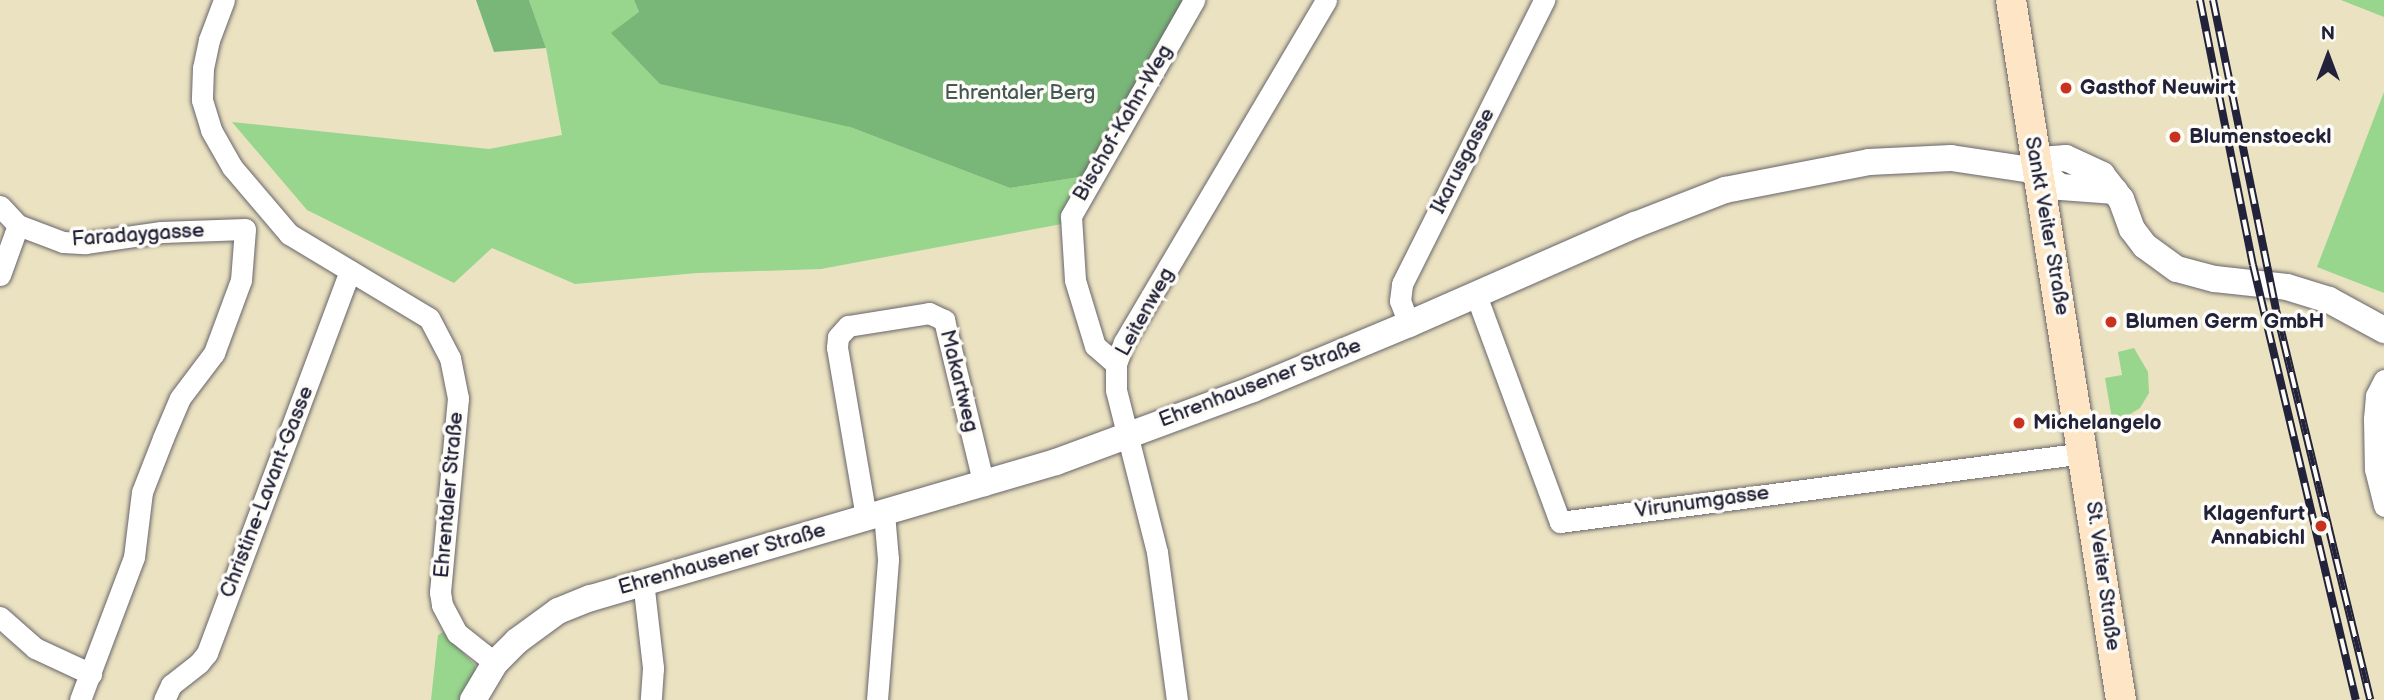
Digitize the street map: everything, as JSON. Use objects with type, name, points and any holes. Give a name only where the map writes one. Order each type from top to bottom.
[{"type":"main road","name":"Sankt Veiter Straße","points":[[2011,0],[2084,453]]},
{"type":"main road","name":"St. Veiter Straße","points":[[2084,453],[2121,700]]},
{"type":"street","name":"Ehrentaler Straße","points":[[224,0],[207,50],[202,100],[211,130],[232,167],[268,212],[311,250],[429,318],[450,358],[458,398],[440,592],[442,605],[457,633],[495,663]]},
{"type":"street","name":"Bischof-Kahn-Weg","points":[[1116,364],[1095,346],[1071,257],[1071,216],[1194,0]]},
{"type":"street","name":"Leitenweg","points":[[1177,700],[1157,552],[1115,390],[1116,364],[1124,342],[1326,0]]},
{"type":"street","name":"Ikarusgasse","points":[[1409,324],[1400,301],[1402,284],[1544,0]]},
{"type":"street","name":"Ehrenhausener Straße","points":[[495,663],[517,641],[558,611],[643,581],[984,485],[1056,462],[1125,434],[1253,389],[1689,202],[1760,180],[1869,162],[1927,159],[1970,159],[2038,171],[2061,187],[2115,191],[2132,229],[2145,246],[2177,269],[2215,279],[2287,286],[2329,299],[2384,330]]},
{"type":"street","name":"Faradaygasse","points":[[0,206],[18,225],[40,236],[85,243],[161,232],[245,229]]},
{"type":"street","points":[[80,700],[134,557],[142,492],[180,398],[214,353],[241,280],[245,229],[268,212]]},
{"type":"street","points":[[0,275],[18,225]]},
{"type":"street","name":"Christine-Lavant-Gasse","points":[[164,700],[171,685],[200,663],[207,653],[350,271]]},
{"type":"street","name":"Virunumgasse","points":[[1476,295],[1560,522],[2084,453]]},
{"type":"street","name":"Makartweg","points":[[875,515],[837,347],[841,331],[848,326],[929,313],[944,320],[984,485]]},
{"type":"street","points":[[2384,380],[2376,396],[2374,419],[2375,469],[2384,506]]},
{"type":"street","points":[[875,515],[888,559],[877,700]]},
{"type":"street","points":[[643,581],[653,668],[652,700]]},
{"type":"street","points":[[0,617],[35,648],[91,674]]},
{"type":"street","points":[[473,700],[495,663]]},
{"type":"green space","points":[[476,0],[529,0],[546,48],[494,52]]},
{"type":"green space","points":[[529,0],[634,0],[639,12],[850,127],[1010,188],[1086,176],[1062,224],[821,269],[697,273],[575,284],[492,248],[454,283],[307,210],[232,122],[489,149],[562,135],[546,48]]},
{"type":"green space","name":"Ehrentaler Berg","points":[[634,0],[1185,0],[1086,176],[1010,188],[850,127],[660,84],[611,33],[639,12]]},
{"type":"green space","points":[[2341,0],[2384,0],[2384,17]]},
{"type":"green space","points":[[2384,92],[2384,293],[2317,267]]},
{"type":"green space","points":[[2134,348],[2148,372],[2149,393],[2140,408],[2113,425],[2105,378],[2122,375],[2118,352]]},
{"type":"green space","points":[[443,632],[475,665],[476,671],[461,700],[431,700],[438,635]]},
{"type":"railway","points":[[2200,0],[2253,265],[2356,700]]},
{"type":"railway","points":[[2213,0],[2276,310],[2370,700]]},
{"type":"place","name":"Gasthof Neuwirt","points":[[2066,88]]},
{"type":"place","name":"Blumenstoeckl","points":[[2175,137]]},
{"type":"place","name":"Blumen Germ GmbH","points":[[2111,322]]},
{"type":"place","name":"Michelangelo","points":[[2019,423]]},
{"type":"place","name":"Klagenfurt Annabichl","points":[[2321,526]]}]
